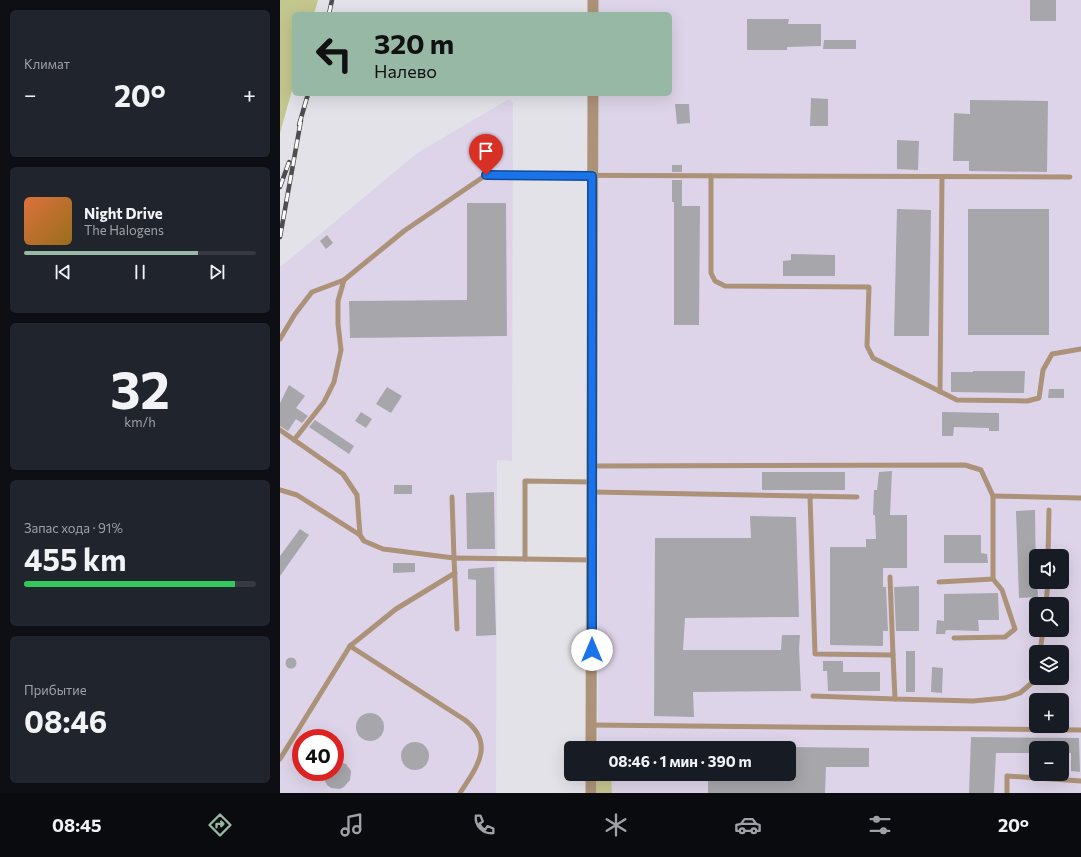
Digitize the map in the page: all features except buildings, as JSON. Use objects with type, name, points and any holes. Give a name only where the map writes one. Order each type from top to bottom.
[{"type":"street","points":[[593,0],[593,12]]},
{"type":"street","points":[[591,741],[593,96]]},
{"type":"street","points":[[591,781],[591,793]]},
{"type":"lane","points":[[280,339],[295,314],[312,292],[344,280],[404,231],[486,175],[1070,177]]},
{"type":"lane","points":[[711,176],[711,273],[715,281],[725,286],[868,287],[867,346],[873,358],[957,400],[1027,401],[1039,398],[1043,370],[1052,354],[1081,349]]},
{"type":"lane","points":[[940,392],[942,177]]},
{"type":"lane","points":[[294,440],[324,402],[334,382],[341,350],[338,324],[338,301],[344,280]]},
{"type":"lane","points":[[280,430],[342,474],[357,495],[360,535]]},
{"type":"lane","points":[[592,466],[965,465],[981,470],[993,496],[993,579],[1002,590],[1015,629],[1005,637],[954,638]]},
{"type":"lane","points":[[525,559],[525,481],[592,487],[857,497]]},
{"type":"lane","points":[[280,490],[297,495],[360,535],[364,541],[384,549],[454,558],[592,560]]},
{"type":"lane","points":[[810,496],[814,654],[892,655]]},
{"type":"lane","points":[[993,496],[1081,498]]},
{"type":"lane","points":[[452,497],[457,628]]},
{"type":"lane","points":[[1048,549],[1049,510]]},
{"type":"lane","points":[[280,760],[350,646],[396,609],[454,573]]},
{"type":"lane","points":[[890,577],[892,655],[895,698]]},
{"type":"lane","points":[[939,582],[993,579]]},
{"type":"lane","points":[[350,646],[474,726],[480,740],[482,753],[475,769],[460,793]]},
{"type":"lane","points":[[813,696],[973,701],[1005,698],[1020,693],[1029,685]]},
{"type":"lane","points":[[591,724],[1081,730]]},
{"type":"lane","points":[[1007,793],[1007,776],[1081,781]]},
{"type":"shaded area","points":[[599,0],[1081,0],[1081,793],[598,793],[598,781],[796,781],[796,741],[598,741],[599,96],[672,96],[672,12],[599,12]]},
{"type":"shaded area","points":[[509,99],[513,103],[512,461],[497,460],[496,793],[280,793],[280,267],[417,153]]},
{"type":"green space","points":[[280,0],[318,0],[315,12],[292,12],[292,90],[280,133]]},
{"type":"green space","points":[[597,781],[611,781],[612,793],[597,793]]},
{"type":"railway","points":[[329,12],[332,0]]},
{"type":"railway","points":[[299,125],[307,96]]},
{"type":"railway","points":[[280,237],[301,120]]},
{"type":"railway","points":[[280,187],[289,162]]},
{"type":"route","points":[[486,175],[592,176],[592,650]]}]
